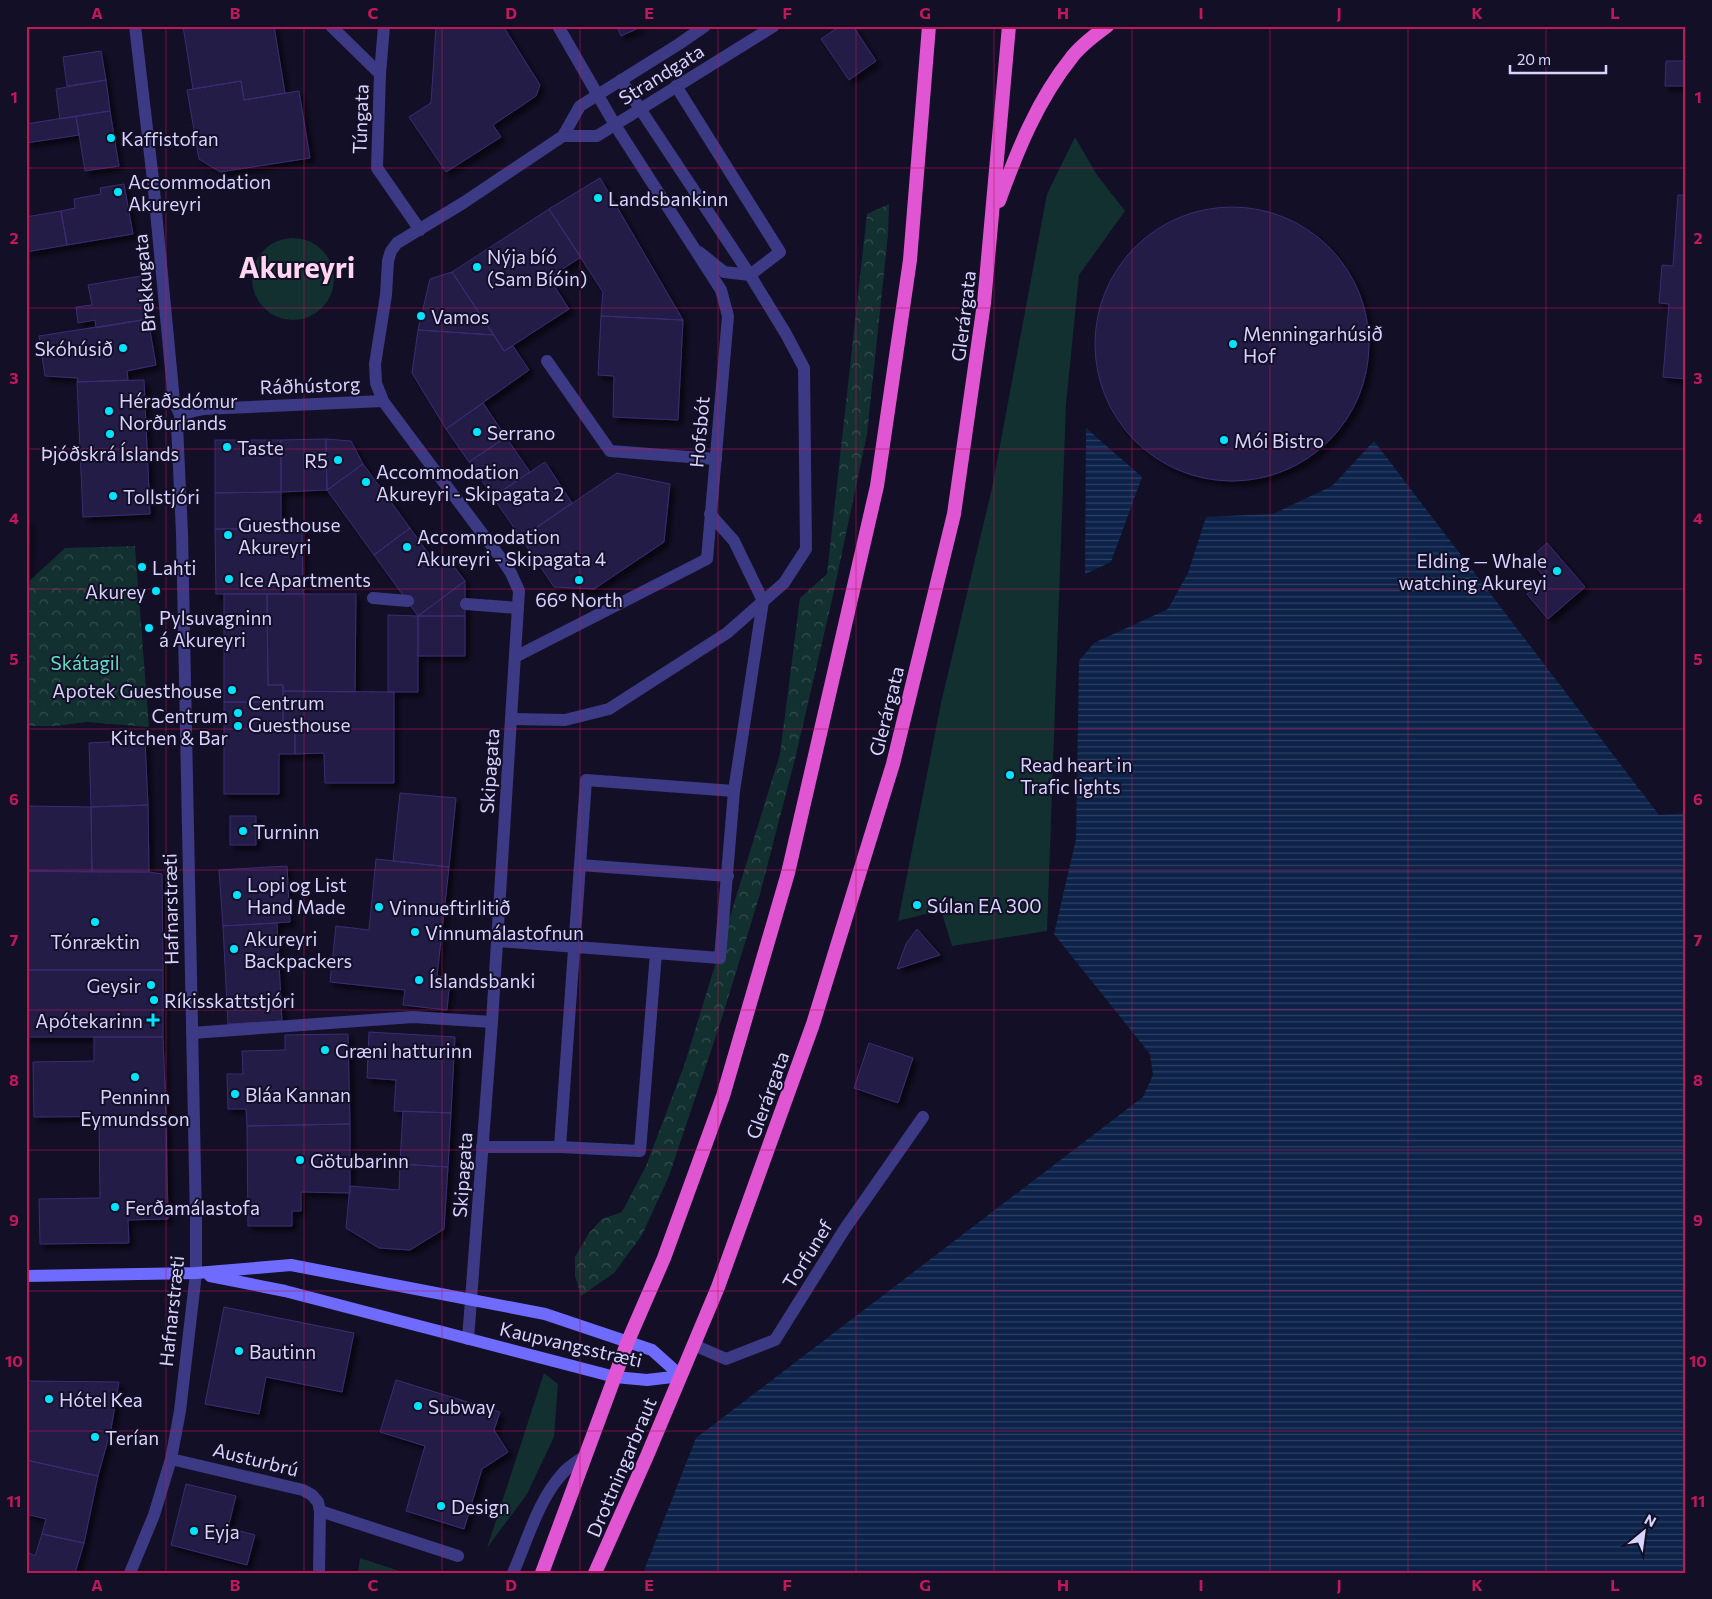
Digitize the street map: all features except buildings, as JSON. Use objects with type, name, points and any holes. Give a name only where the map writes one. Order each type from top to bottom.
[{"type":"highway","points":[[615,1377],[628,1341],[664,1258],[723,1096],[782,892],[875,496],[910,260],[929,26]]},
{"type":"highway","name":"Glerárgata","points":[[681,1376],[718,1287],[813,1024],[893,764],[954,514],[984,303],[1009,26]]},
{"type":"highway","points":[[992,221],[1014,160],[1040,106],[1072,56],[1107,26]]},
{"type":"highway","name":"Drottningarbraut","points":[[595,1573],[681,1376]]},
{"type":"highway","name":"Drottningarbraut","points":[[542,1573],[615,1377]]},
{"type":"main road","name":"Kaupvangsstræti","points":[[26,1276],[196,1272],[291,1265],[545,1314],[652,1350],[681,1376]]},
{"type":"main road","name":"Kaupvangsstræti","points":[[196,1272],[285,1291],[615,1377],[647,1380],[681,1376]]},
{"type":"street","name":"Brekkugata","points":[[135,26],[153,180],[174,401],[181,417]]},
{"type":"street","points":[[331,26],[380,74]]},
{"type":"street","name":"Túngata","points":[[384,26],[380,74],[377,168],[420,230]]},
{"type":"street","name":"Hofsbót","points":[[515,657],[706,559],[728,316],[722,290],[615,125],[558,26]]},
{"type":"street","name":"Strandgata","points":[[391,250],[397,243],[463,203],[563,136],[580,106],[679,44],[704,26]]},
{"type":"street","name":"Strandgata","points":[[563,136],[598,136],[774,26]]},
{"type":"street","points":[[511,719],[565,720],[609,709],[727,633],[784,583],[806,549],[804,368],[786,334],[750,275],[639,110],[621,80]]},
{"type":"street","points":[[676,86],[780,252],[750,275],[724,272],[698,252]]},
{"type":"street","name":"Skipagata","points":[[391,250],[375,364],[376,383],[383,402],[511,574],[518,592],[492,1022],[468,1339]]},
{"type":"street","points":[[547,361],[610,452],[716,459]]},
{"type":"street","name":"Ráðhústorg","points":[[181,417],[190,412],[203,409],[383,402]]},
{"type":"street","name":"Hafnarstræti","points":[[130,1573],[154,1515],[171,1458],[180,1411],[196,1272],[182,533],[176,434],[178,421],[181,417]]},
{"type":"street","points":[[497,941],[720,958],[734,791],[763,601],[734,542],[710,514]]},
{"type":"street","points":[[373,598],[408,601]]},
{"type":"street","points":[[466,604],[518,608]]},
{"type":"street","points":[[560,1148],[586,780],[734,791]]},
{"type":"street","points":[[580,865],[728,876]]},
{"type":"street","points":[[482,1147],[640,1151],[656,953]]},
{"type":"street","points":[[192,1033],[413,1017],[492,1022]]},
{"type":"street","name":"Torfunef","points":[[694,1345],[726,1359],[775,1340],[844,1230],[923,1117]]},
{"type":"street","name":"Drottningarbraut","points":[[513,1573],[542,1503],[565,1471],[585,1456]]},
{"type":"street","name":"Austurbrú","points":[[171,1458],[303,1490],[312,1495],[318,1502],[320,1511]]},
{"type":"street","points":[[319,1573],[320,1511],[458,1556]]},
{"type":"green space","points":[[1075,137],[1097,175],[1125,211],[1079,275],[1066,404],[1047,931],[952,946],[941,910],[898,921],[941,703],[992,488],[1047,194]]},
{"type":"green space","points":[[889,204],[888,235],[867,434],[832,600],[795,759],[760,894],[721,1021],[669,1176],[642,1235],[614,1273],[581,1296],[575,1276],[575,1257],[589,1233],[602,1219],[622,1212],[646,1166],[684,1066],[780,754],[800,598],[827,574],[867,214]]},
{"type":"green space","points":[[293,238],[309,241],[322,250],[331,263],[334,279],[331,295],[322,308],[309,317],[293,320],[277,317],[264,308],[255,295],[252,279],[255,263],[264,250],[277,241]]},
{"type":"green space","name":"Skátagil","points":[[135,546],[149,727],[87,722],[55,726],[26,726],[26,584],[65,548]]},
{"type":"green space","points":[[544,1373],[558,1384],[554,1437],[527,1494],[487,1548]]},
{"type":"green space","points":[[360,1558],[406,1573],[358,1573]]},
{"type":"water","points":[[1086,428],[1142,477],[1111,562],[1085,574]]},
{"type":"water","points":[[1374,441],[1659,815],[1686,813],[1686,1573],[643,1573],[696,1438],[1143,1097],[1153,1075],[1150,1054],[1054,934],[1076,839],[1079,661],[1094,643],[1168,609],[1188,573],[1206,517],[1273,514],[1332,486]]},
{"type":"place","name":"Kaffistofan","points":[[111,138]]},
{"type":"place","name":"Accommodation Akureyri","points":[[118,192]]},
{"type":"place","name":"Landsbankinn","points":[[598,198]]},
{"type":"place","name":"Nýja bíó (Sam Bíóin)","points":[[477,267]]},
{"type":"place","name":"Vamos","points":[[421,316]]},
{"type":"place","name":"Menningarhúsið Hof","points":[[1233,344]]},
{"type":"place","name":"Skóhúsið","points":[[123,348]]},
{"type":"place","name":"Héraðsdómur Norðurlands","points":[[109,411]]},
{"type":"place","name":"Serrano","points":[[477,432]]},
{"type":"place","name":"Þjóðskrá Íslands","points":[[110,434]]},
{"type":"place","name":"Mói Bistro","points":[[1224,440]]},
{"type":"place","name":"Taste","points":[[227,447]]},
{"type":"place","name":"R5","points":[[338,460]]},
{"type":"place","name":"Accommodation Akureyri - Skipagata 2","points":[[366,482]]},
{"type":"place","name":"Tollstjóri","points":[[113,496]]},
{"type":"place","name":"Guesthouse Akureyri","points":[[228,535]]},
{"type":"place","name":"Accommodation Akureyri - Skipagata 4","points":[[407,547]]},
{"type":"place","name":"Lahti","points":[[142,567]]},
{"type":"place","name":"Elding — Whale watching Akureyi","points":[[1557,571]]},
{"type":"place","name":"Ice Apartments","points":[[229,579]]},
{"type":"place","name":"66° North","points":[[579,580]]},
{"type":"place","name":"Akurey","points":[[156,591]]},
{"type":"place","name":"Pylsuvagninn á Akureyri","points":[[149,628]]},
{"type":"place","name":"Apotek Guesthouse","points":[[232,690]]},
{"type":"place","name":"Centrum Guesthouse","points":[[238,713]]},
{"type":"place","name":"Centrum Kitchen & Bar","points":[[238,726]]},
{"type":"place","name":"Read heart in Trafic lights","points":[[1010,775]]},
{"type":"place","name":"Turninn","points":[[243,831]]},
{"type":"place","name":"Lopi og List Hand Made","points":[[237,895]]},
{"type":"place","name":"Súlan EA 300","points":[[917,905]]},
{"type":"place","name":"Vinnueftirlitið","points":[[379,907]]},
{"type":"place","name":"Tónræktin","points":[[95,922]]},
{"type":"place","name":"Vinnumálastofnun","points":[[415,932]]},
{"type":"place","name":"Akureyri Backpackers","points":[[234,949]]},
{"type":"place","name":"Íslandsbanki","points":[[419,980]]},
{"type":"place","name":"Geysir","points":[[151,985]]},
{"type":"place","name":"Ríkisskattstjóri","points":[[154,1000]]},
{"type":"place","name":"Apótekarinn","points":[[153,1020]]},
{"type":"place","name":"Græni hatturinn","points":[[325,1050]]},
{"type":"place","name":"Penninn Eymundsson","points":[[135,1077]]},
{"type":"place","name":"Bláa Kannan","points":[[235,1094]]},
{"type":"place","name":"Götubarinn","points":[[300,1160]]},
{"type":"place","name":"Ferðamálastofa","points":[[115,1207]]},
{"type":"place","name":"Bautinn","points":[[239,1351]]},
{"type":"place","name":"Hótel Kea","points":[[49,1399]]},
{"type":"place","name":"Subway","points":[[418,1406]]},
{"type":"place","name":"Terían","points":[[95,1437]]},
{"type":"place","name":"Design","points":[[441,1506]]},
{"type":"place","name":"Eyja","points":[[194,1531]]},
{"type":"district","name":"Akureyri","points":[[297,266]]}]
